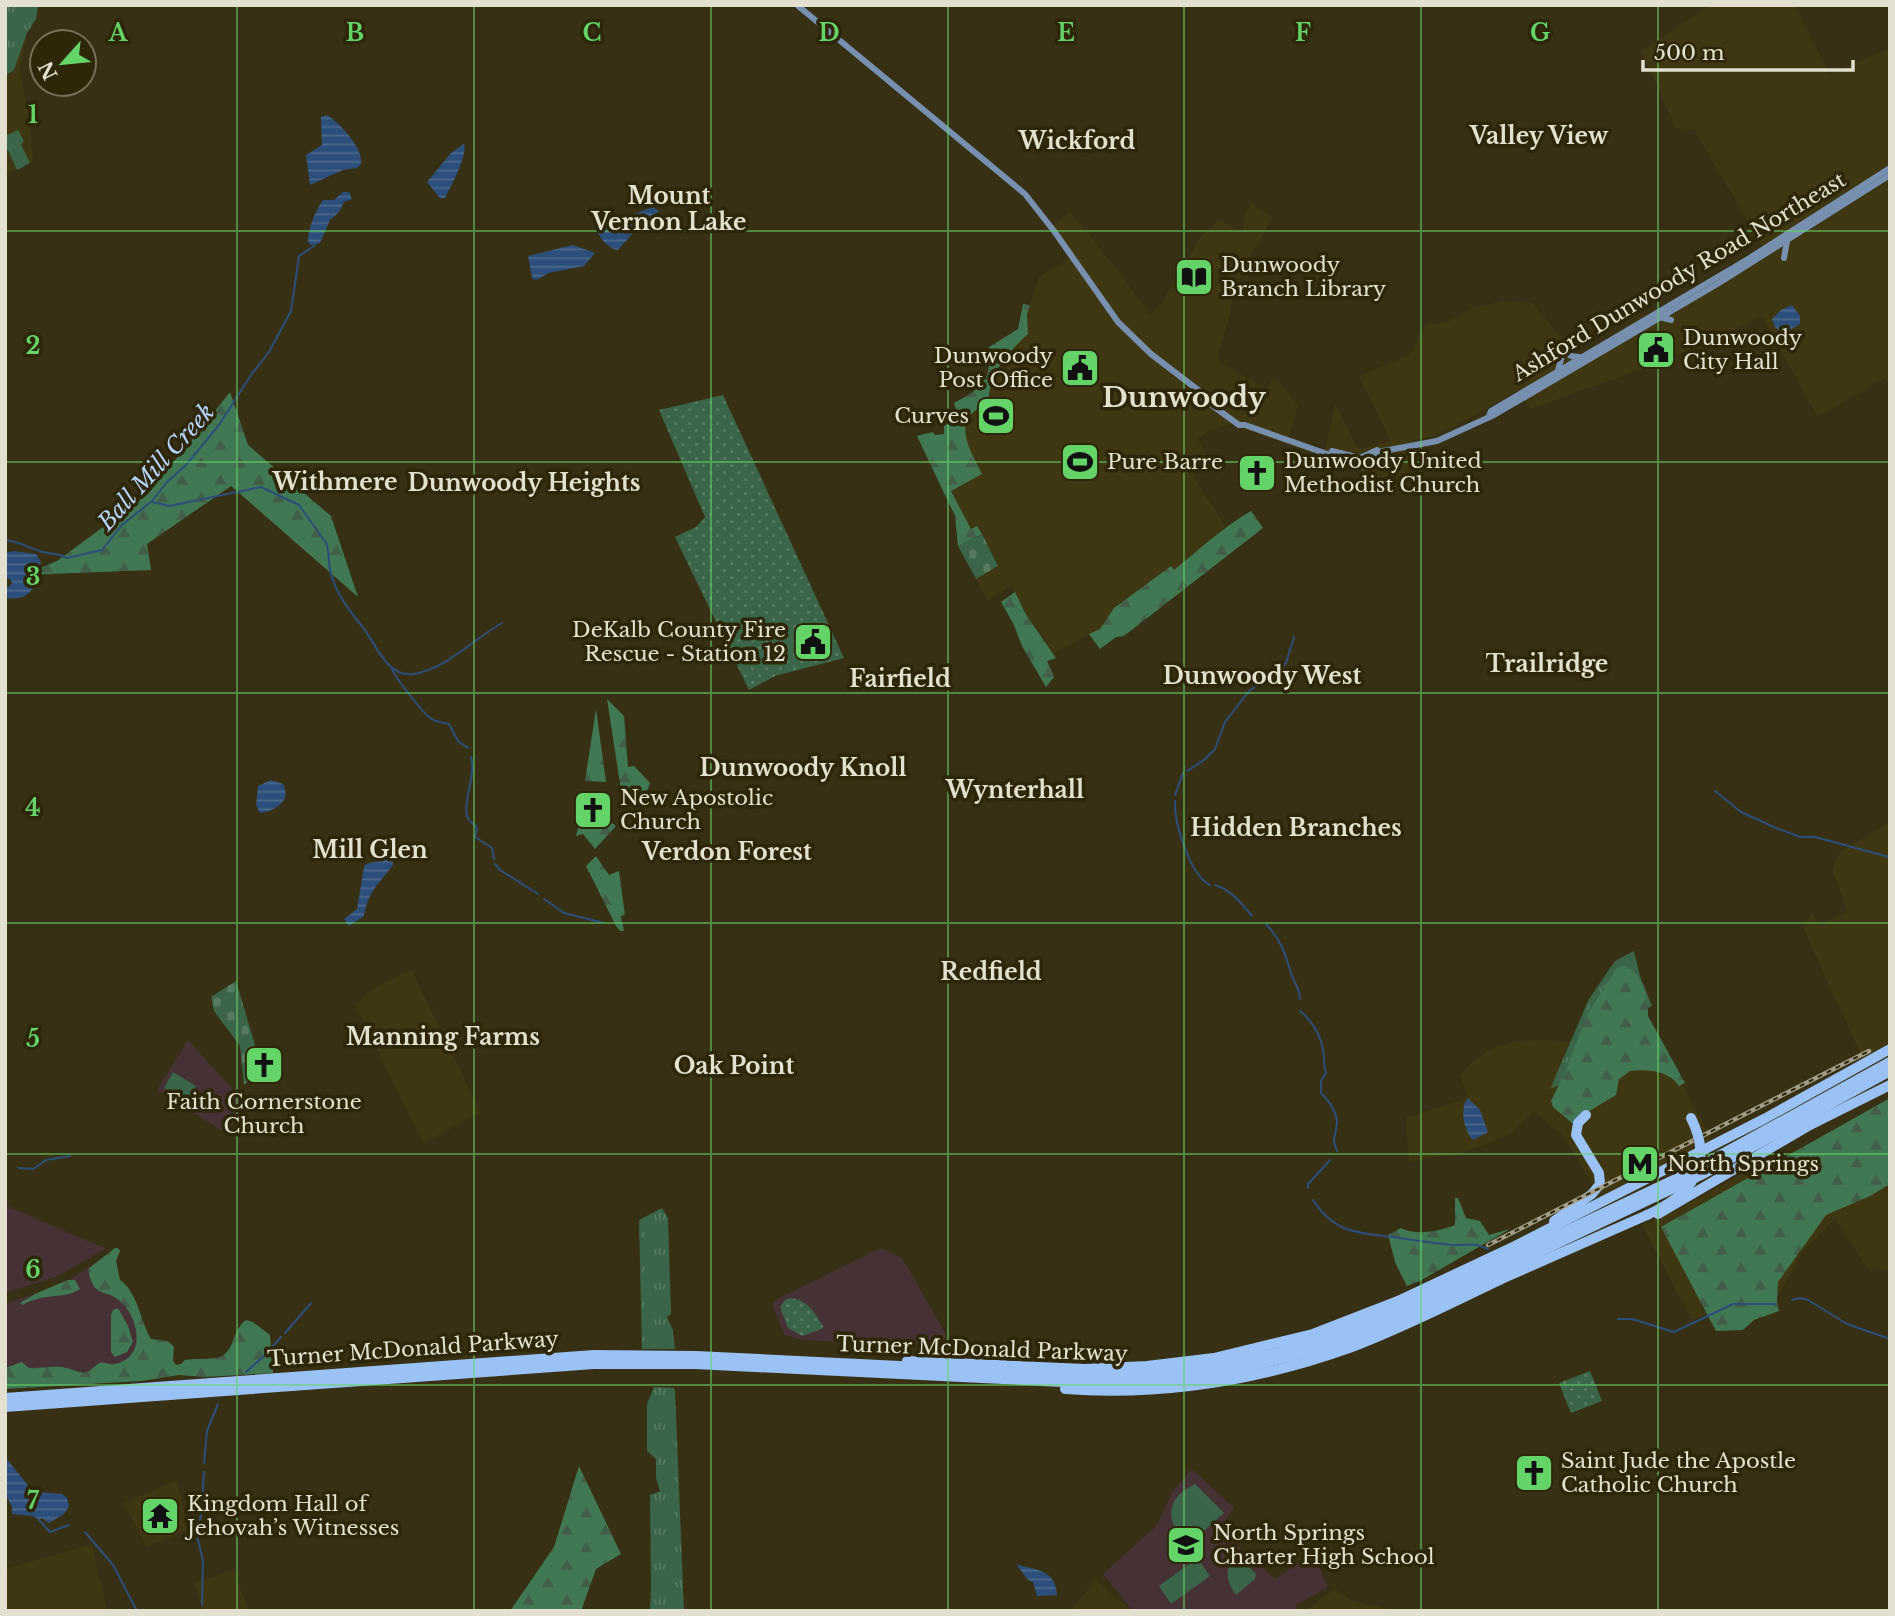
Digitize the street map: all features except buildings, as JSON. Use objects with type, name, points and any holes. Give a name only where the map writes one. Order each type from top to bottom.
[{"type":"highway","points":[[883,1365],[895,1361],[929,1360],[1114,1368],[1214,1358],[1313,1334],[1369,1314],[1441,1281],[1694,1156],[1890,1049]]},
{"type":"highway","name":"Turner McDonald Parkway","points":[[5,1398],[584,1356],[685,1355],[1069,1375],[1142,1374],[1212,1366],[1302,1346],[1346,1332],[1404,1307],[1637,1198],[1756,1137],[1890,1062]]},
{"type":"highway","name":"Turner McDonald Parkway","points":[[5,1407],[614,1363],[706,1364],[1099,1384],[1167,1380],[1244,1369],[1334,1345],[1392,1322],[1650,1201],[1890,1071]]},
{"type":"highway","points":[[1432,1312],[1506,1283],[1660,1213],[1810,1125],[1887,1085]]},
{"type":"highway","points":[[1553,1222],[1592,1194],[1600,1184],[1599,1173],[1576,1135],[1578,1123],[1586,1115]]},
{"type":"highway","points":[[1003,1380],[1035,1387],[1081,1390],[1168,1389],[1208,1384],[1304,1362],[1353,1346],[1669,1204],[1691,1185],[1698,1170],[1701,1154],[1699,1135],[1691,1118]]},
{"type":"highway","points":[[1441,1281],[1553,1222],[1609,1188]]},
{"type":"highway","points":[[5,1413],[127,1398]]},
{"type":"main road","points":[[797,5],[1025,194],[1118,321],[1142,346],[1198,392],[1245,425],[1367,468],[1375,454],[1383,451]]},
{"type":"main road","name":"Ashford Dunwoody Road Northeast","points":[[1322,450],[1360,458],[1375,450],[1383,451],[1439,441],[1461,432],[1660,317],[1890,168]]},
{"type":"main road","name":"Ashford Dunwoody Road Northeast","points":[[1489,416],[1491,411],[1557,371],[1890,175]]},
{"type":"main road","points":[[1770,236],[1784,239],[1784,258]]},
{"type":"main road","points":[[1660,317],[1671,320]]},
{"type":"main road","points":[[1557,371],[1564,354],[1581,357]]},
{"type":"shaded area","points":[[1711,5],[1795,5],[1830,74],[1890,48],[1890,383],[1884,379],[1818,417],[1762,317],[1650,366],[1531,409],[1517,391],[1438,434],[1412,441],[1413,454],[1408,481],[1395,474],[1389,481],[1231,424],[1211,430],[1198,439],[1210,462],[1192,474],[1225,526],[1211,541],[1174,570],[1171,567],[1114,608],[1100,629],[1054,653],[1025,612],[1011,585],[988,601],[976,579],[998,565],[978,526],[971,529],[951,490],[982,474],[965,441],[965,426],[1009,351],[1028,334],[1027,314],[1039,277],[1073,256],[1053,225],[1070,212],[1150,314],[1160,306],[1201,236],[1220,220],[1243,233],[1244,215],[1252,203],[1273,218],[1232,295],[1230,314],[1218,355],[1220,363],[1266,388],[1274,378],[1279,382],[1298,405],[1289,437],[1325,451],[1335,404],[1358,449],[1391,442],[1359,376],[1410,354],[1427,324],[1445,323],[1476,307],[1504,301],[1532,303],[1579,358],[1645,314],[1663,312],[1763,247],[1694,130],[1676,128],[1641,51]]},
{"type":"shaded area","points":[[27,33],[20,70],[30,125],[33,162],[5,174],[5,76],[14,70]]},
{"type":"shaded area","points":[[1890,822],[1890,1044],[1863,1059],[1804,930],[1812,912],[1820,926],[1847,911],[1832,869],[1840,852]]},
{"type":"shaded area","points":[[411,969],[481,1113],[423,1143],[355,1005],[373,989]]},
{"type":"shaded area","points":[[188,1040],[245,1103],[227,1134],[157,1090]]},
{"type":"shaded area","points":[[1519,1041],[1569,1042],[1551,1088],[1658,1042],[1712,1139],[1645,1177],[1600,1198],[1564,1136],[1533,1111],[1510,1134],[1484,1145],[1456,1154],[1409,1162],[1406,1118],[1468,1098],[1460,1075],[1475,1059],[1497,1046]]},
{"type":"shaded area","points":[[1770,1158],[1890,1184],[1890,1270],[1867,1268],[1835,1218],[1802,1253],[1779,1294],[1691,1319],[1642,1225],[1677,1210]]},
{"type":"shaded area","points":[[5,1205],[106,1248],[58,1276],[5,1293]]},
{"type":"shaded area","points":[[881,1248],[902,1258],[944,1331],[946,1337],[943,1342],[922,1345],[802,1340],[785,1335],[773,1303]]},
{"type":"shaded area","points":[[102,1258],[142,1335],[138,1350],[128,1363],[104,1375],[5,1375],[5,1304],[63,1284]]},
{"type":"shaded area","name":"North Springs Charter High School","points":[[1192,1469],[1234,1508],[1219,1529],[1275,1579],[1313,1554],[1328,1587],[1295,1606],[1298,1611],[1133,1611],[1103,1574],[1155,1527],[1172,1492]]},
{"type":"shaded area","points":[[177,1480],[188,1530],[147,1547],[124,1503]]},
{"type":"shaded area","points":[[92,1544],[107,1611],[5,1611],[5,1569]]},
{"type":"shaded area","points":[[234,1569],[248,1611],[203,1611],[194,1583]]},
{"type":"shaded area","points":[[1095,1580],[1123,1603],[1130,1611],[1071,1611]]},
{"type":"shaded area","points":[[1335,1589],[1352,1601],[1400,1611],[1305,1611]]},
{"type":"green space","points":[[5,5],[38,5],[36,19],[28,28],[14,70],[5,76]]},
{"type":"green space","points":[[18,130],[30,163],[17,170],[8,150],[5,150],[5,136]]},
{"type":"green space","points":[[1023,304],[1030,305],[1027,314],[1028,334],[1007,356],[995,374],[989,403],[977,409],[966,425],[968,444],[982,474],[951,491],[971,529],[977,526],[982,534],[958,546],[955,516],[917,436],[933,432],[935,435],[944,434],[944,426],[951,422],[957,413],[954,403],[978,388],[987,375],[989,347],[1018,329]]},
{"type":"green space","points":[[230,392],[248,445],[331,516],[358,597],[231,486],[147,544],[151,570],[23,575],[57,561],[148,494]]},
{"type":"green space","points":[[723,395],[844,658],[775,676],[749,690],[675,537],[696,527],[705,517],[659,410]]},
{"type":"green space","points":[[1251,511],[1263,528],[1124,636],[1116,637],[1100,649],[1089,634],[1100,629],[1114,608],[1171,566],[1174,570],[1221,531]]},
{"type":"green space","points":[[982,534],[998,566],[976,579],[958,546]]},
{"type":"green space","points":[[1015,592],[1025,613],[1056,658],[1047,661],[1054,677],[1046,687],[1001,602]]},
{"type":"green space","points":[[607,699],[624,716],[628,767],[634,766],[650,783],[648,789],[636,800],[621,790]]},
{"type":"green space","points":[[596,709],[606,782],[585,781]]},
{"type":"green space","points":[[581,817],[616,826],[595,849],[583,834],[576,836]]},
{"type":"green space","points":[[596,856],[609,875],[619,871],[625,915],[621,916],[624,931],[620,931],[616,926],[586,866]]},
{"type":"green space","points":[[1634,951],[1652,1006],[1641,1011],[1658,1042],[1550,1089],[1589,999],[1615,961]]},
{"type":"green space","points":[[1624,966],[1631,969],[1640,980],[1646,995],[1648,1016],[1685,1083],[1679,1086],[1670,1077],[1658,1072],[1630,1071],[1619,1079],[1616,1095],[1572,1123],[1553,1107],[1551,1101],[1588,1013],[1617,968]]},
{"type":"green space","points":[[236,981],[255,1045],[257,1071],[244,1085],[240,1046],[214,1011],[211,997]]},
{"type":"green space","points":[[173,1072],[196,1086],[187,1102],[164,1088]]},
{"type":"green space","points":[[1890,1098],[1890,1184],[1826,1215],[1778,1282],[1779,1311],[1754,1320],[1743,1330],[1716,1331],[1661,1227]]},
{"type":"green space","points":[[1455,1198],[1458,1198],[1466,1218],[1480,1221],[1489,1235],[1510,1229],[1407,1286],[1396,1265],[1388,1235],[1401,1228],[1428,1232],[1455,1225]]},
{"type":"green space","points":[[662,1208],[668,1218],[671,1314],[667,1317],[673,1330],[675,1349],[642,1349],[639,1220]]},
{"type":"green space","points":[[115,1248],[120,1251],[116,1261],[120,1280],[131,1291],[147,1332],[151,1339],[168,1341],[174,1347],[173,1361],[176,1365],[185,1360],[216,1358],[225,1354],[241,1324],[246,1320],[270,1335],[273,1373],[204,1377],[179,1375],[141,1381],[5,1389],[5,1368],[22,1362],[29,1368],[61,1367],[84,1372],[100,1363],[115,1364],[131,1355],[137,1338],[129,1312],[117,1299],[97,1290],[88,1269]]},
{"type":"green space","points":[[68,1280],[75,1280],[80,1289],[23,1305],[20,1303],[37,1293]]},
{"type":"green space","points":[[791,1298],[802,1301],[810,1308],[823,1326],[822,1329],[802,1336],[788,1328],[780,1307],[785,1300]]},
{"type":"green space","points":[[118,1308],[133,1342],[127,1352],[115,1357],[111,1352],[111,1315],[113,1310]]},
{"type":"green space","points":[[1590,1371],[1602,1401],[1571,1413],[1559,1383]]},
{"type":"green space","points":[[654,1387],[674,1388],[675,1391],[684,1611],[650,1611],[650,1495],[660,1491],[656,1478],[656,1459],[647,1451],[647,1404]]},
{"type":"green space","points":[[579,1466],[621,1554],[596,1569],[581,1611],[510,1611],[554,1547]]},
{"type":"green space","points":[[1195,1484],[1224,1513],[1190,1543],[1175,1528],[1171,1512],[1177,1497]]},
{"type":"green space","points":[[1238,1556],[1256,1574],[1255,1579],[1236,1595],[1230,1585],[1228,1569]]},
{"type":"green space","points":[[1197,1558],[1210,1576],[1171,1604],[1159,1586]]},
{"type":"water","points":[[327,115],[355,144],[361,164],[357,168],[343,170],[310,185],[306,155],[322,145],[321,117]]},
{"type":"water","points":[[464,144],[464,155],[458,171],[445,198],[440,198],[427,182],[451,153]]},
{"type":"water","points":[[343,192],[349,192],[352,199],[344,202],[339,212],[330,220],[320,243],[311,245],[308,242],[309,232],[320,204],[323,200],[334,200]]},
{"type":"water","points":[[653,207],[659,211],[639,226],[618,250],[599,236],[597,229],[604,225]]},
{"type":"water","points":[[573,245],[595,253],[584,266],[549,273],[536,280],[532,278],[528,256]]},
{"type":"water","points":[[1792,305],[1800,316],[1800,324],[1783,334],[1775,327],[1772,319],[1781,310]]},
{"type":"water","points":[[14,551],[36,554],[41,562],[32,590],[28,594],[5,598],[5,586],[9,587],[12,583],[5,578],[5,553]]},
{"type":"water","points":[[271,780],[283,784],[284,800],[272,810],[260,813],[256,805],[258,786]]},
{"type":"water","points":[[387,859],[393,861],[393,865],[371,894],[364,916],[349,926],[344,919],[357,909],[364,867],[366,864]]},
{"type":"water","points":[[1468,1098],[1480,1110],[1488,1132],[1473,1140],[1464,1119],[1465,1102]]},
{"type":"water","points":[[5,1457],[31,1489],[36,1492],[62,1494],[67,1498],[69,1506],[64,1514],[49,1523],[42,1518],[39,1520],[33,1516],[12,1514],[12,1507],[5,1493]]},
{"type":"water","points":[[1016,1564],[1048,1575],[1053,1580],[1057,1595],[1037,1596],[1033,1582],[1028,1580]]},
{"type":"waterway","name":"Ball Mill Creek","points":[[5,540],[67,558],[102,550],[122,525],[152,501],[167,482],[186,465],[219,425],[269,352],[291,311],[299,256],[315,245]]},
{"type":"waterway","points":[[153,502],[169,506],[261,487],[299,505],[326,543],[332,578],[342,600],[382,657],[395,670],[404,674],[413,674],[437,666],[502,623]]},
{"type":"waterway","points":[[1187,771],[1215,749],[1225,722],[1249,691],[1271,677],[1286,663],[1294,637]]},
{"type":"waterway","points":[[392,669],[423,711],[434,720],[449,724],[458,741],[468,748]]},
{"type":"waterway","points":[[471,757],[472,773],[467,814],[477,828],[475,837],[492,848],[494,859]]},
{"type":"waterway","points":[[1175,795],[1183,773]]},
{"type":"waterway","points":[[1715,791],[1741,812],[1776,828],[1800,837],[1815,837],[1889,857]]},
{"type":"waterway","points":[[1175,801],[1177,822],[1185,848],[1196,871],[1210,885]]},
{"type":"waterway","points":[[495,864],[538,894]]},
{"type":"waterway","points":[[1215,885],[1231,893],[1252,916]]},
{"type":"waterway","points":[[544,899],[564,913],[604,923]]},
{"type":"waterway","points":[[1266,924],[1282,947],[1300,999]]},
{"type":"waterway","points":[[1300,1011],[1312,1023],[1322,1045],[1326,1073],[1321,1081],[1321,1093],[1336,1115],[1334,1139],[1337,1151]]},
{"type":"waterway","points":[[19,1168],[33,1169],[46,1160],[70,1156]]},
{"type":"waterway","points":[[1308,1188],[1308,1184],[1330,1160]]},
{"type":"waterway","points":[[1313,1200],[1329,1219],[1358,1232],[1452,1245],[1473,1244],[1488,1249]]},
{"type":"waterway","points":[[1792,1300],[1808,1300],[1847,1324],[1890,1339]]},
{"type":"waterway","points":[[285,1333],[311,1303]]},
{"type":"waterway","points":[[1618,1319],[1632,1319],[1674,1332],[1733,1304],[1775,1304]]},
{"type":"waterway","points":[[246,1372],[281,1337]]},
{"type":"waterway","points":[[204,1463],[207,1431],[218,1404]]},
{"type":"waterway","points":[[202,1605],[203,1561],[197,1536],[204,1472]]},
{"type":"waterway","points":[[39,1520],[50,1532],[69,1525]]},
{"type":"waterway","points":[[85,1532],[113,1565],[137,1611]]},
{"type":"railway","points":[[1488,1245],[1869,1051]]},
{"type":"place","name":"Dunwoody Branch Library","points":[[1194,277]]},
{"type":"place","name":"Dunwoody City Hall","points":[[1656,350]]},
{"type":"place","name":"Dunwoody Post Office","points":[[1080,368]]},
{"type":"place","name":"Curves","points":[[996,416]]},
{"type":"place","name":"Pure Barre","points":[[1080,462]]},
{"type":"place","name":"Dunwoody United Methodist Church","points":[[1257,473]]},
{"type":"place","name":"DeKalb County Fire Rescue - Station 12","points":[[813,642]]},
{"type":"place","name":"New Apostolic Church","points":[[593,810]]},
{"type":"place","name":"Faith Cornerstone Church","points":[[264,1065]]},
{"type":"place","name":"North Springs","points":[[1640,1164]]},
{"type":"place","name":"Saint Jude the Apostle Catholic Church","points":[[1534,1473]]},
{"type":"place","name":"Kingdom Hall of Jehovah’s Witnesses","points":[[160,1516]]},
{"type":"place","name":"North Springs Charter High School","points":[[1186,1545]]},
{"type":"district","name":"Valley View","points":[[1539,136]]},
{"type":"district","name":"Wickford","points":[[1077,141]]},
{"type":"district","name":"Mount Vernon Lake","points":[[669,209]]},
{"type":"district","name":"Dunwoody","points":[[1184,397]]},
{"type":"district","name":"Withmere","points":[[335,482]]},
{"type":"district","name":"Dunwoody Heights","points":[[524,483]]},
{"type":"district","name":"Trailridge","points":[[1547,664]]},
{"type":"district","name":"Dunwoody West","points":[[1262,676]]},
{"type":"district","name":"Fairfield","points":[[900,679]]},
{"type":"district","name":"Dunwoody Knoll","points":[[803,768]]},
{"type":"district","name":"Wynterhall","points":[[1015,790]]},
{"type":"district","name":"Hidden Branches","points":[[1296,828]]},
{"type":"district","name":"Mill Glen","points":[[370,850]]},
{"type":"district","name":"Verdon Forest","points":[[727,852]]},
{"type":"district","name":"Redfield","points":[[991,972]]},
{"type":"district","name":"Manning Farms","points":[[443,1037]]},
{"type":"district","name":"Oak Point","points":[[734,1066]]}]
